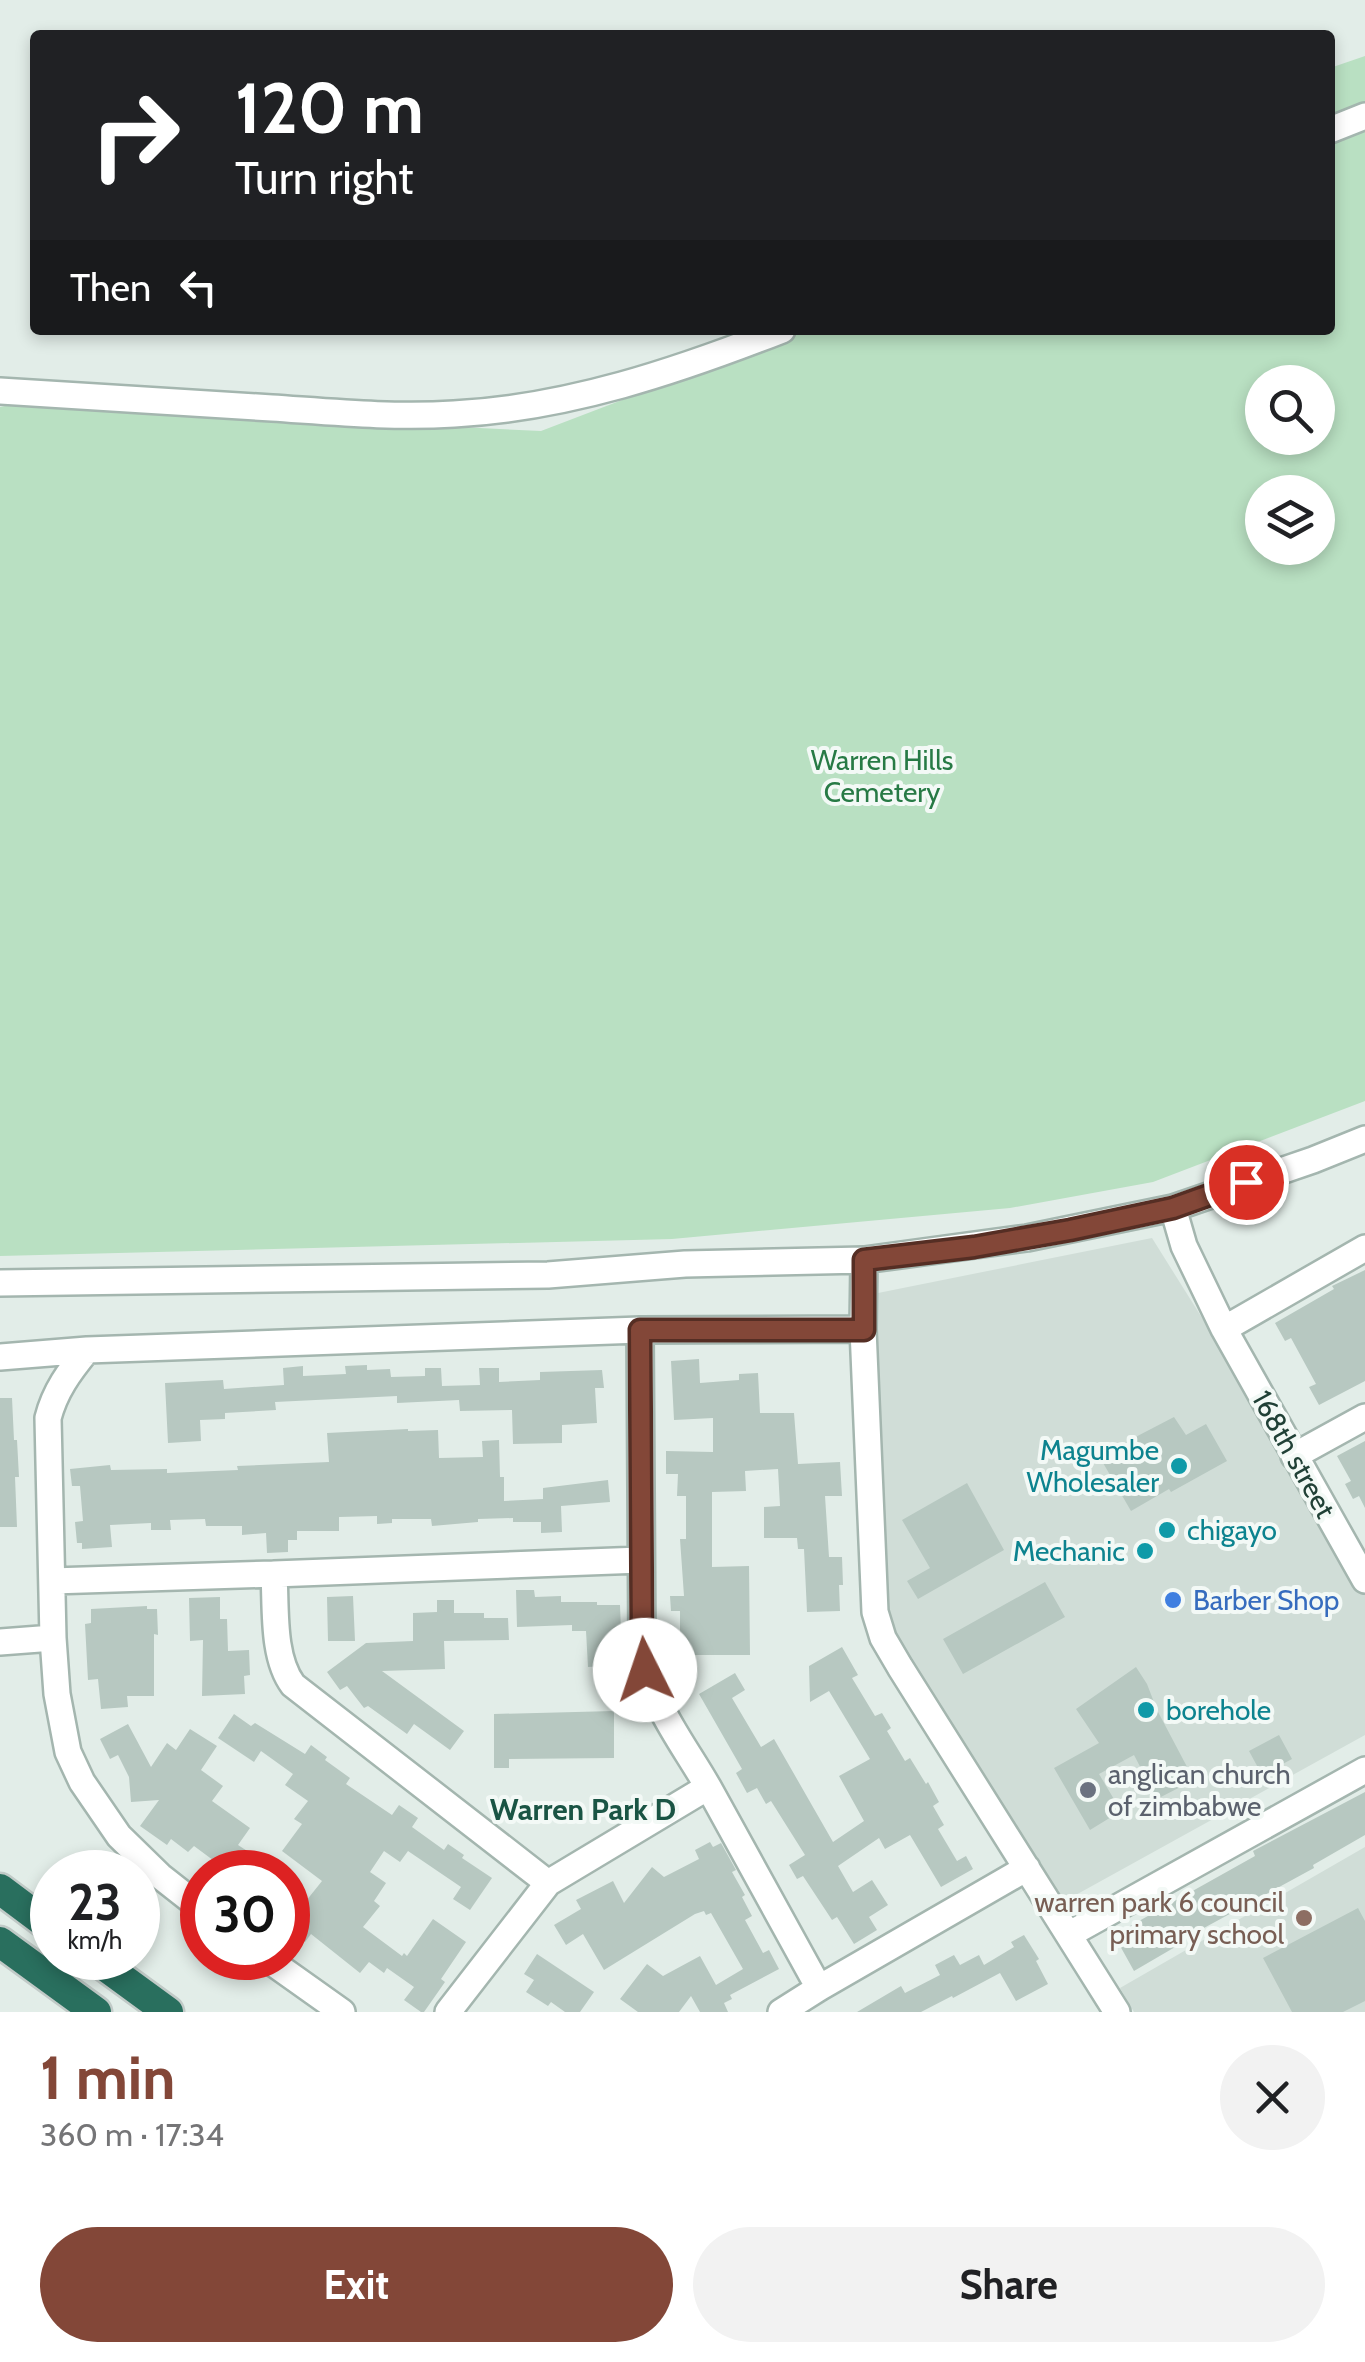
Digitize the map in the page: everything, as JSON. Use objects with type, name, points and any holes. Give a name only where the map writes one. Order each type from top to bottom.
[{"type":"highway","points":[[0,1889],[30,1912]]},
{"type":"highway","points":[[0,1942],[96,2012]]},
{"type":"highway","points":[[124,1980],[168,2012]]},
{"type":"street","points":[[1335,128],[1365,116]]},
{"type":"street","points":[[0,391],[376,414],[454,414],[530,406],[602,391],[769,335]]},
{"type":"street","points":[[0,1283],[548,1275],[684,1264],[864,1260],[1027,1238],[1173,1208],[1365,1139]]},
{"type":"street","name":"168th street","points":[[1173,1208],[1184,1246],[1224,1329],[1365,1580]]},
{"type":"street","points":[[1224,1329],[1365,1248]]},
{"type":"street","points":[[864,1260],[878,1626],[1118,2012]]},
{"type":"street","points":[[0,1357],[87,1350],[640,1330],[864,1330]]},
{"type":"street","points":[[640,1330],[645,1670],[659,1706],[820,1988]]},
{"type":"street","points":[[87,1350],[65,1378],[48,1418],[58,1694],[68,1752],[82,1782],[118,1836],[180,1892]]},
{"type":"street","points":[[1294,1456],[1365,1417]]},
{"type":"street","points":[[52,1581],[641,1560]]},
{"type":"street","points":[[274,1574],[280,1660],[293,1685],[548,1883]]},
{"type":"street","points":[[0,1642],[53,1638]]},
{"type":"street","points":[[1070,1934],[1365,1770]]},
{"type":"street","points":[[448,2012],[548,1883],[708,1787]]},
{"type":"street","points":[[781,2012],[1026,1868]]},
{"type":"street","points":[[297,1980],[342,2012]]},
{"type":"shaded area","points":[[1152,1238],[1214,1337],[1241,1324],[1250,1383],[1365,1584],[1365,1735],[1063,1902],[880,1625],[862,1334],[878,1293]]},
{"type":"shaded area","name":"warren park 6 council primary school","points":[[1365,1847],[1365,2012],[1134,2012],[1120,1988]]},
{"type":"green space","name":"Warren Hills Cemetery","points":[[1365,56],[1365,1101],[1153,1182],[1010,1208],[672,1239],[0,1256],[0,407],[541,431],[792,335],[1335,335],[1335,66]]},
{"type":"building","points":[[1365,1270],[1365,1381],[1319,1405],[1309,1387],[1316,1384],[1291,1338],[1285,1341],[1275,1323]]},
{"type":"building","points":[[699,1359],[700,1383],[739,1380],[739,1374],[758,1373],[760,1413],[794,1413],[798,1464],[840,1462],[842,1496],[825,1496],[829,1557],[842,1557],[840,1611],[807,1612],[804,1549],[798,1549],[797,1538],[764,1538],[764,1507],[780,1506],[778,1469],[745,1471],[746,1491],[712,1492],[712,1567],[749,1566],[750,1655],[680,1655],[680,1611],[671,1611],[670,1596],[684,1596],[680,1539],[686,1539],[686,1496],[677,1496],[678,1474],[666,1474],[666,1451],[713,1452],[713,1418],[674,1420],[671,1361]]},
{"type":"building","points":[[367,1365],[367,1370],[390,1369],[391,1377],[425,1376],[425,1368],[441,1368],[442,1386],[480,1385],[479,1368],[499,1368],[499,1382],[540,1380],[540,1372],[602,1370],[604,1388],[595,1388],[597,1423],[562,1425],[562,1443],[513,1444],[512,1410],[460,1411],[459,1400],[397,1403],[397,1396],[275,1402],[276,1410],[225,1413],[225,1419],[200,1420],[201,1441],[168,1443],[165,1383],[223,1380],[224,1389],[284,1385],[283,1368],[303,1366],[303,1376],[346,1374],[345,1366]]},
{"type":"building","points":[[0,1398],[12,1398],[19,1477],[15,1477],[17,1527],[0,1527]]},
{"type":"building","points":[[1174,1417],[1186,1435],[1206,1424],[1227,1461],[1131,1511],[1099,1456]]},
{"type":"building","points":[[438,1430],[439,1458],[483,1457],[482,1441],[499,1440],[504,1501],[543,1499],[543,1488],[608,1480],[610,1502],[561,1506],[562,1532],[541,1533],[541,1522],[513,1522],[513,1518],[432,1526],[431,1519],[392,1519],[392,1523],[377,1524],[377,1516],[339,1517],[339,1531],[297,1531],[297,1540],[288,1540],[288,1552],[267,1553],[266,1533],[242,1535],[242,1526],[206,1526],[205,1519],[170,1520],[171,1530],[151,1530],[151,1523],[110,1525],[112,1547],[82,1549],[82,1543],[77,1543],[75,1522],[83,1521],[80,1486],[72,1486],[70,1469],[110,1465],[111,1470],[167,1469],[167,1473],[329,1462],[327,1433]]},
{"type":"building","points":[[1365,1441],[1365,1508],[1359,1496],[1353,1499],[1345,1484],[1351,1481],[1337,1456]]},
{"type":"building","points":[[967,1483],[1004,1550],[918,1599],[907,1581],[930,1568],[902,1520]]},
{"type":"building","points":[[1045,1582],[1065,1617],[963,1674],[943,1639]]},
{"type":"building","points":[[516,1590],[534,1590],[535,1597],[561,1596],[561,1602],[620,1605],[621,1631],[615,1631],[616,1665],[588,1667],[586,1631],[572,1631],[572,1625],[517,1627]]},
{"type":"building","points":[[353,1596],[355,1641],[328,1641],[327,1597]]},
{"type":"building","points":[[220,1597],[220,1619],[227,1619],[228,1651],[249,1650],[250,1675],[244,1676],[245,1694],[202,1696],[203,1640],[190,1641],[189,1598]]},
{"type":"building","points":[[437,1600],[454,1600],[454,1613],[508,1618],[509,1640],[444,1641],[445,1669],[382,1671],[464,1731],[450,1750],[414,1724],[407,1734],[368,1706],[364,1708],[347,1686],[340,1690],[327,1672],[366,1643],[413,1641],[413,1613],[437,1612]]},
{"type":"building","points":[[91,1609],[157,1609],[154,1696],[127,1696],[128,1707],[101,1709],[98,1679],[88,1680],[85,1624],[91,1623]]},
{"type":"building","points":[[842,1647],[858,1675],[852,1678],[875,1716],[882,1713],[891,1728],[887,1731],[905,1761],[910,1758],[939,1802],[933,1806],[944,1825],[938,1829],[957,1861],[966,1856],[973,1869],[941,1887],[910,1835],[885,1849],[879,1838],[838,1866],[853,1892],[872,1880],[888,1905],[869,1917],[877,1930],[854,1944],[837,1917],[832,1920],[803,1876],[797,1879],[789,1865],[805,1855],[771,1801],[766,1804],[757,1788],[747,1793],[736,1773],[742,1769],[699,1694],[735,1673],[745,1690],[732,1698],[761,1747],[774,1739],[833,1842],[864,1821],[839,1776],[870,1759],[829,1691],[810,1702],[809,1666]]},
{"type":"building","points":[[1136,1667],[1194,1780],[1157,1799],[1134,1755],[1099,1774],[1121,1811],[1090,1830],[1054,1768],[1099,1743],[1076,1709]]},
{"type":"building","points":[[614,1711],[614,1758],[509,1759],[509,1768],[494,1768],[494,1714]]},
{"type":"building","points":[[234,1714],[305,1754],[311,1745],[350,1778],[346,1784],[392,1815],[399,1805],[418,1818],[412,1827],[444,1850],[448,1844],[492,1878],[470,1910],[453,1899],[461,1887],[408,1851],[400,1862],[384,1851],[370,1872],[386,1883],[374,1901],[380,1906],[363,1927],[402,1956],[407,1956],[433,1919],[466,1942],[424,2012],[404,2000],[414,1987],[387,1968],[384,1973],[369,1962],[360,1973],[310,1935],[310,1896],[322,1881],[310,1872],[310,1850],[283,1850],[302,1824],[294,1819],[308,1801],[285,1785],[293,1774],[261,1751],[254,1762],[218,1738]]},
{"type":"building","points":[[128,1724],[151,1767],[167,1743],[176,1750],[190,1729],[217,1746],[201,1770],[223,1786],[212,1801],[250,1828],[238,1845],[246,1850],[199,1850],[194,1846],[185,1850],[171,1839],[167,1845],[140,1826],[159,1800],[131,1802],[129,1777],[118,1755],[110,1759],[100,1739]]},
{"type":"building","points":[[1279,1735],[1292,1759],[1262,1775],[1249,1751]]},
{"type":"building","points":[[1365,1792],[1365,1835],[1134,1971],[1114,1935],[1255,1856],[1253,1851]]},
{"type":"building","points":[[710,1842],[713,1847],[721,1843],[736,1870],[732,1872],[752,1916],[745,1920],[763,1953],[769,1950],[779,1969],[730,1995],[732,1999],[724,2003],[728,2012],[700,2012],[691,1996],[679,2012],[638,2012],[620,1999],[647,1964],[663,1976],[700,1956],[716,1985],[743,1969],[711,1913],[695,1914],[604,1970],[583,1934],[566,1945],[554,1925],[581,1909],[576,1900],[613,1881],[624,1903],[652,1867],[664,1877],[699,1859],[695,1850]]},
{"type":"building","points":[[1358,1908],[1365,1921],[1365,2001],[1343,2012],[1292,2012],[1263,1958]]},
{"type":"building","points":[[1024,1935],[1048,1984],[1016,2001],[1000,1973],[921,2012],[857,2012],[901,1986],[905,1993],[940,1975],[935,1965],[954,1955],[960,1965],[979,1955],[984,1965],[1014,1947],[1011,1942]]},
{"type":"building","points":[[537,1954],[594,1992],[580,2012],[565,2012],[551,2002],[548,2006],[526,1992],[534,1980],[524,1974]]},
{"type":"place","name":"Magumbe Wholesaler","points":[[1179,1466]]},
{"type":"place","name":"chigayo","points":[[1167,1530]]},
{"type":"place","name":"Mechanic","points":[[1145,1551]]},
{"type":"place","name":"Barber Shop","points":[[1173,1600]]},
{"type":"place","name":"borehole","points":[[1146,1710]]},
{"type":"place","name":"anglican church of zimbabwe","points":[[1088,1790]]},
{"type":"place","name":"warren park 6 council primary school","points":[[1304,1918]]},
{"type":"district","name":"Warren Park D","points":[[583,1809]]},
{"type":"route","points":[[645,1670],[640,1330],[864,1330],[864,1260],[1070,1230],[1173,1208],[1246,1182]]}]
